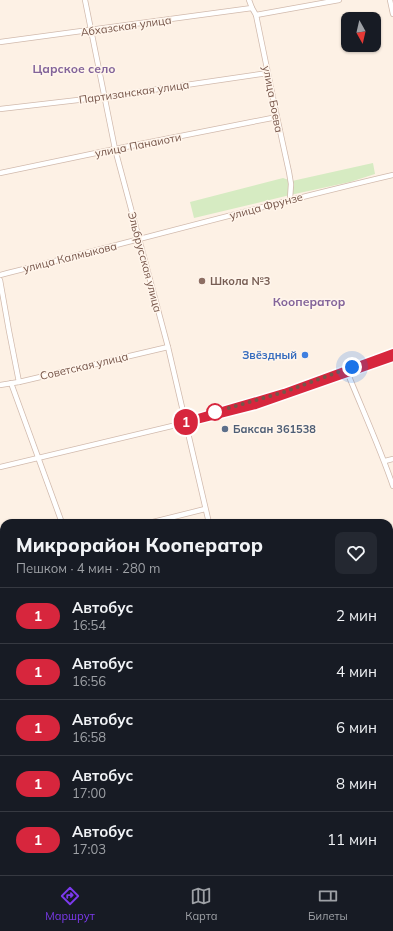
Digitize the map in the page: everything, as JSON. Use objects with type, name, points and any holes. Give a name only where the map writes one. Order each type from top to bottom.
[{"type":"street","name":"Эльбрусская улица","points":[[85,0],[115,149],[168,347],[208,519]]},
{"type":"street","name":"улица Боева","points":[[249,0],[256,14],[289,172],[291,184],[290,199]]},
{"type":"street","points":[[256,14],[339,0]]},
{"type":"street","points":[[390,0],[393,14]]},
{"type":"street","name":"Абхазская улица","points":[[0,42],[252,8]]},
{"type":"street","name":"Партизанская улица","points":[[0,109],[104,97],[268,73]]},
{"type":"street","name":"улица Панаиоти","points":[[0,174],[115,149],[277,117]]},
{"type":"street","name":"улица Фрунзе","points":[[139,240],[290,199],[393,175]]},
{"type":"street","name":"улица Калмыкова","points":[[0,275],[139,240]]},
{"type":"street","points":[[0,280],[19,382]]},
{"type":"street","name":"Советская улица","points":[[0,385],[19,382],[168,347]]},
{"type":"street","points":[[0,467],[185,422],[284,392],[393,352]]},
{"type":"street","points":[[185,422],[196,421],[256,406],[393,358]]},
{"type":"street","points":[[348,374],[376,444],[385,461],[393,486]]},
{"type":"street","points":[[11,383],[61,519]]},
{"type":"street","points":[[385,461],[393,459]]},
{"type":"street","points":[[165,519],[205,509]]},
{"type":"green space","points":[[373,163],[375,174],[350,182],[194,218],[190,202],[283,178],[292,181]]},
{"type":"bus line","name":"1","points":[[393,352],[284,392],[185,422],[196,421],[256,406],[393,358]]},
{"type":"place","name":"Школа №3","points":[[202,281]]},
{"type":"place","name":"Звёздный","points":[[305,355]]},
{"type":"place","name":"Баксан 361538","points":[[225,429]]},
{"type":"district","name":"Царское село","points":[[74,69]]},
{"type":"district","name":"Кооператор","points":[[309,302]]},
{"type":"route","points":[[215,412],[284,392],[352,367]]}]
